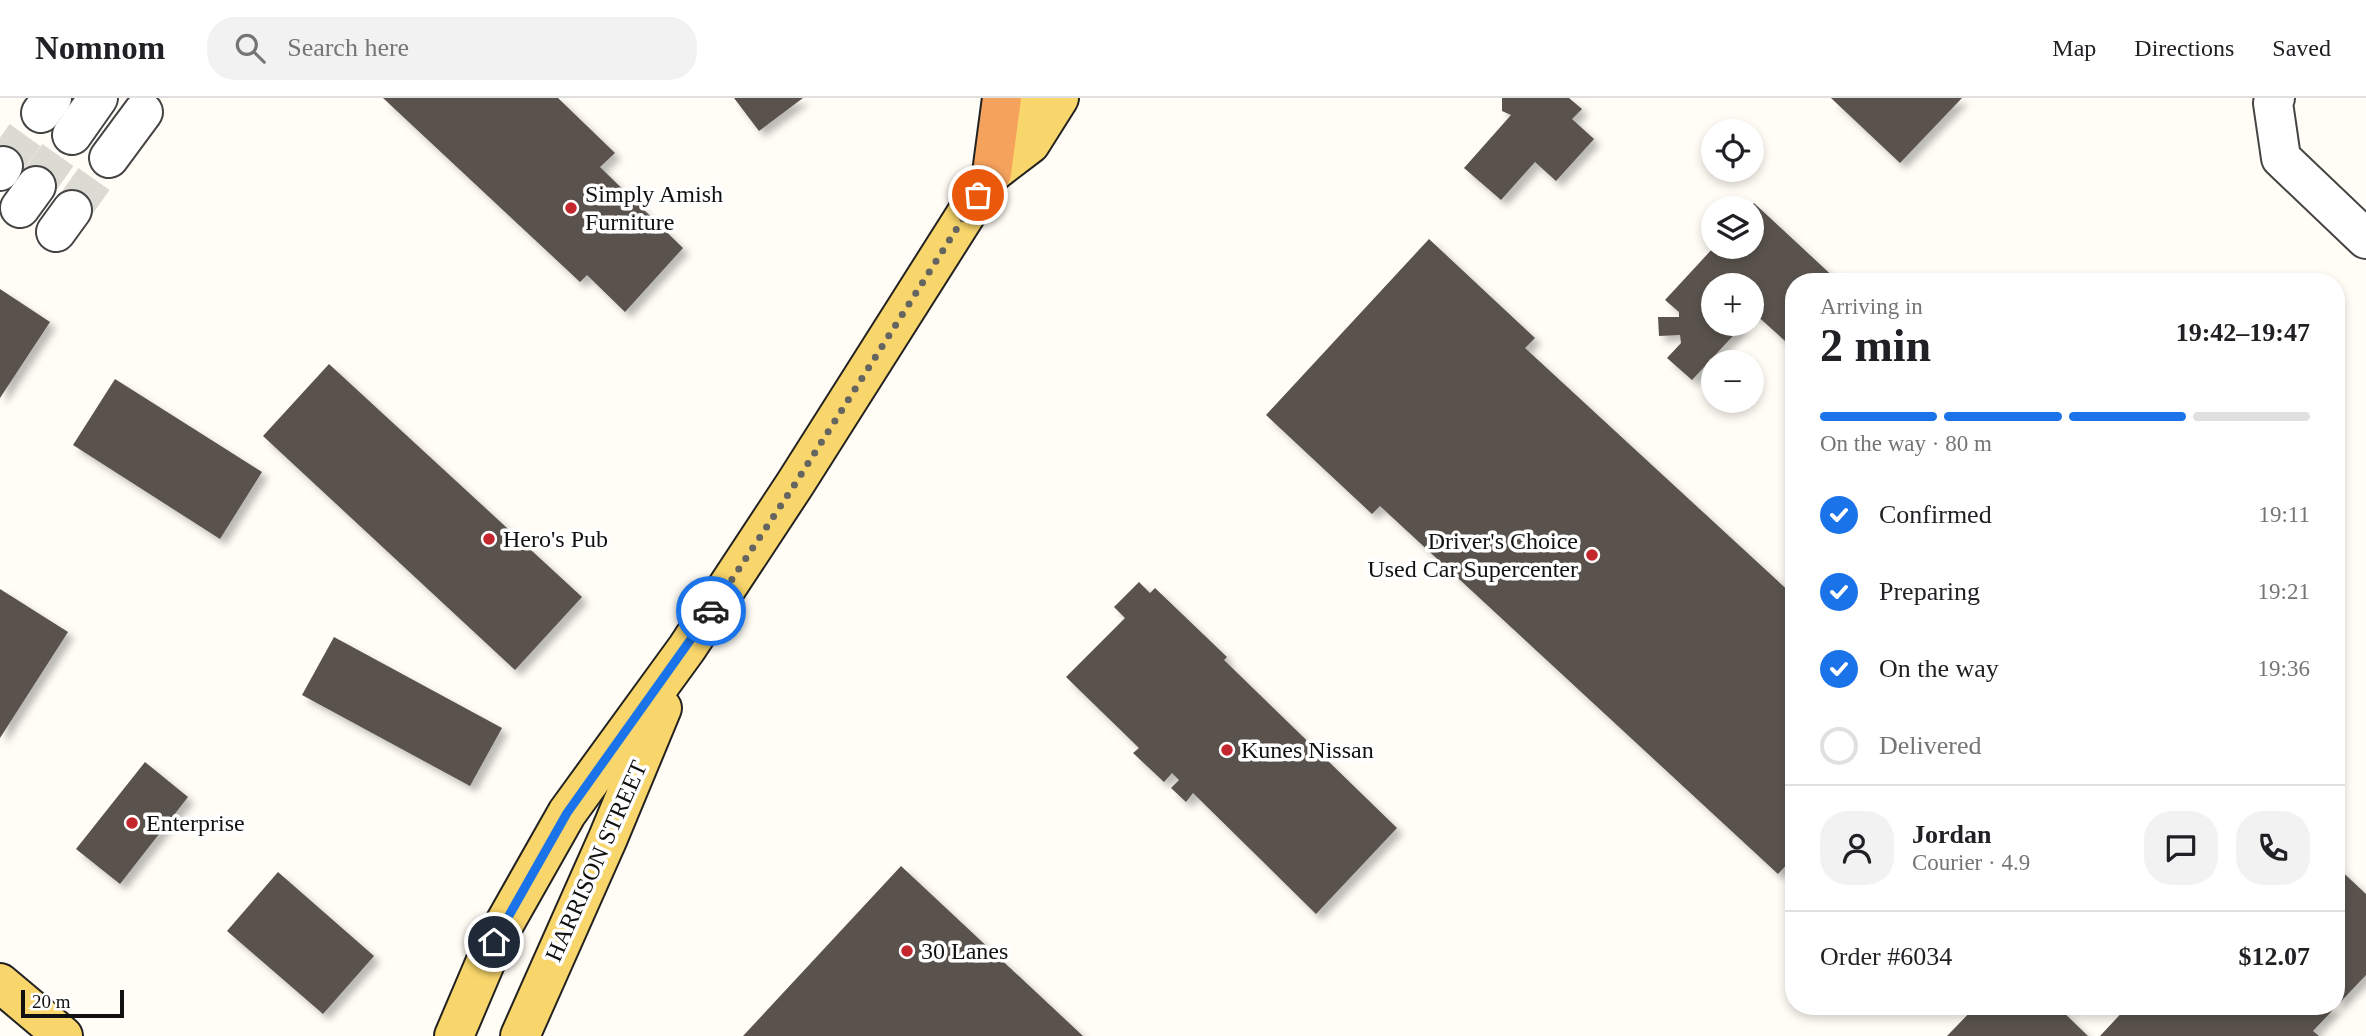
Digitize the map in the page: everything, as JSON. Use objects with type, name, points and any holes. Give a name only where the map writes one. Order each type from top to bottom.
[{"type":"highway","points":[[992,173],[1002,98]]},
{"type":"main road","name":"HARRISON STREET","points":[[454,1036],[494,942],[567,813],[687,648],[795,484],[992,173],[1009,122],[1021,98]]},
{"type":"main road","name":"HARRISON STREET","points":[[992,173],[1030,144],[1059,98]]},
{"type":"main road","name":"HARRISON STREET","points":[[520,1036],[608,838],[687,648]]},
{"type":"main road","points":[[0,983],[63,1036]]},
{"type":"lane","points":[[72,135],[98,98]]},
{"type":"lane","points":[[2275,98],[2273,103],[2281,158],[2366,239]]},
{"type":"lane","points":[[109,158],[143,112]]},
{"type":"building","name":"Simply Amish Furniture","points":[[383,98],[558,98],[615,153],[600,167],[683,248],[625,312],[587,275],[580,282]]},
{"type":"building","points":[[734,98],[803,98],[759,131]]},
{"type":"building","points":[[1502,98],[1569,98],[1582,109],[1572,119],[1594,139],[1556,181],[1535,162],[1501,200],[1464,168],[1511,115],[1502,111]]},
{"type":"building","points":[[1831,98],[1962,98],[1900,163]]},
{"type":"building","points":[[1764,212],[1829,273],[1785,273],[1785,341],[1764,322],[1764,273],[1701,273],[1701,336],[1733,336],[1720,350],[1701,350],[1701,370],[1692,380],[1667,358],[1681,343],[1680,335],[1659,336],[1658,317],[1679,317],[1679,312],[1665,300],[1703,259],[1764,259]]},
{"type":"building","name":"Driver's Choice Used Car Supercenter","points":[[1429,239],[1535,338],[1525,348],[1785,588],[1785,867],[1778,874],[1380,506],[1372,514],[1266,415]]},
{"type":"building","points":[[0,289],[50,322],[0,398]]},
{"type":"building","points":[[329,364],[582,597],[515,670],[263,436]]},
{"type":"building","points":[[115,379],[262,472],[220,539],[73,445]]},
{"type":"building","name":"Kunes Nissan","points":[[1139,582],[1150,593],[1155,588],[1227,657],[1224,660],[1397,828],[1316,914],[1193,793],[1186,802],[1171,788],[1179,780],[1172,773],[1164,782],[1133,753],[1139,748],[1066,677],[1125,618],[1114,607]]},
{"type":"building","points":[[0,589],[68,632],[0,738]]},
{"type":"building","points":[[334,637],[502,728],[470,786],[302,695]]},
{"type":"building","name":"Enterprise","points":[[145,762],[188,797],[120,884],[76,849]]},
{"type":"building","name":"30 Lanes","points":[[901,866],[1083,1036],[743,1036]]},
{"type":"building","points":[[278,872],[374,956],[323,1014],[227,931]]},
{"type":"building","points":[[2345,874],[2366,894],[2366,975],[2345,997]]},
{"type":"building","points":[[1967,1015],[2066,1015],[2088,1036],[1947,1036]]},
{"type":"building","points":[[2120,1015],[2328,1015],[2313,1031],[2319,1036],[2100,1036]]},
{"type":"tunnel","points":[[3,166],[41,113]]},
{"type":"tunnel","points":[[36,186],[72,135]]},
{"type":"tunnel","points":[[72,210],[109,158]]},
{"type":"way so far","points":[[711,611],[978,195]]},
{"type":"place","name":"Simply Amish Furniture","points":[[571,208]]},
{"type":"place","name":"Hero's Pub","points":[[489,539]]},
{"type":"place","name":"Driver's Choice Used Car Supercenter","points":[[1592,555]]},
{"type":"place","name":"Kunes Nissan","points":[[1227,750]]},
{"type":"place","name":"Enterprise","points":[[132,823]]},
{"type":"place","name":"30 Lanes","points":[[907,951]]},
{"type":"route","points":[[494,942],[567,813],[711,611]]}]
